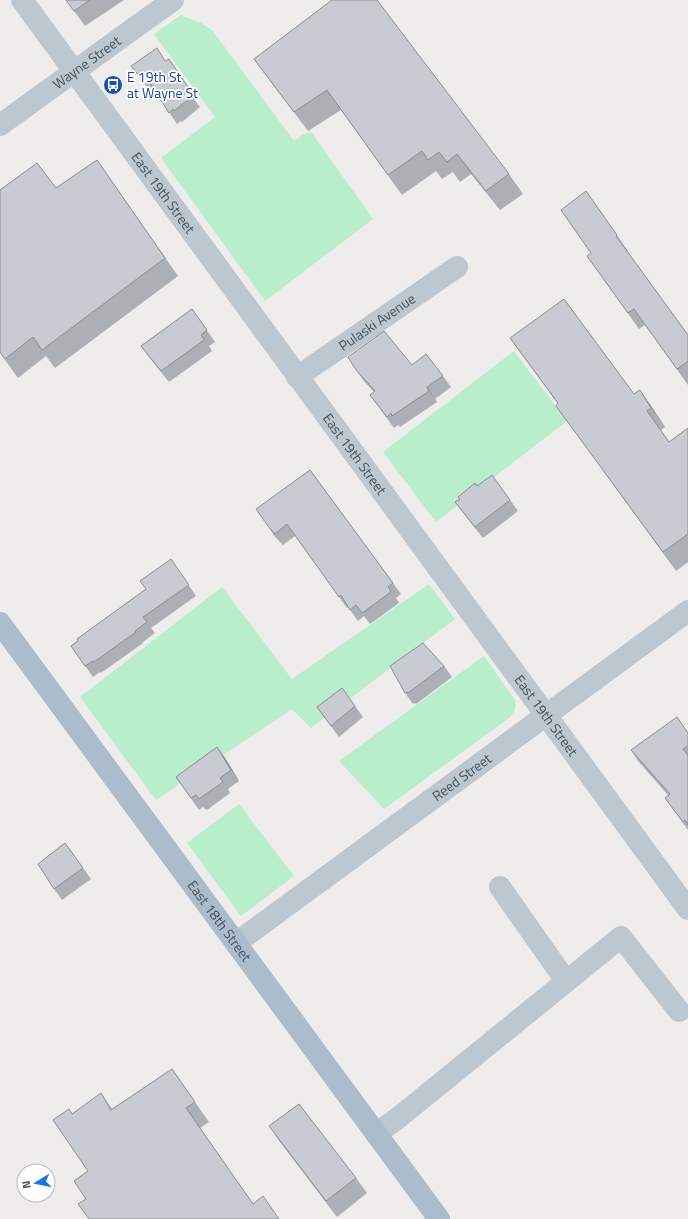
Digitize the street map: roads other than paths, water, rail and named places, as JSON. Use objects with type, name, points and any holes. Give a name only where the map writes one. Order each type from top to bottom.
[{"type":"main road","name":"East 18th Street","points":[[0,623],[440,1219]]},
{"type":"street","name":"East 19th Street","points":[[22,0],[688,909]]},
{"type":"street","name":"Wayne Street","points":[[0,125],[173,0]]},
{"type":"street","name":"Pulaski Avenue","points":[[297,377],[457,267]]},
{"type":"street","name":"Reed Street","points":[[236,943],[688,611]]},
{"type":"street","points":[[500,887],[566,981]]},
{"type":"street","points":[[376,1134],[398,1118],[621,937],[679,1011]]},
{"type":"place","name":"E 19th St at Wayne St","points":[[113,85]]}]
